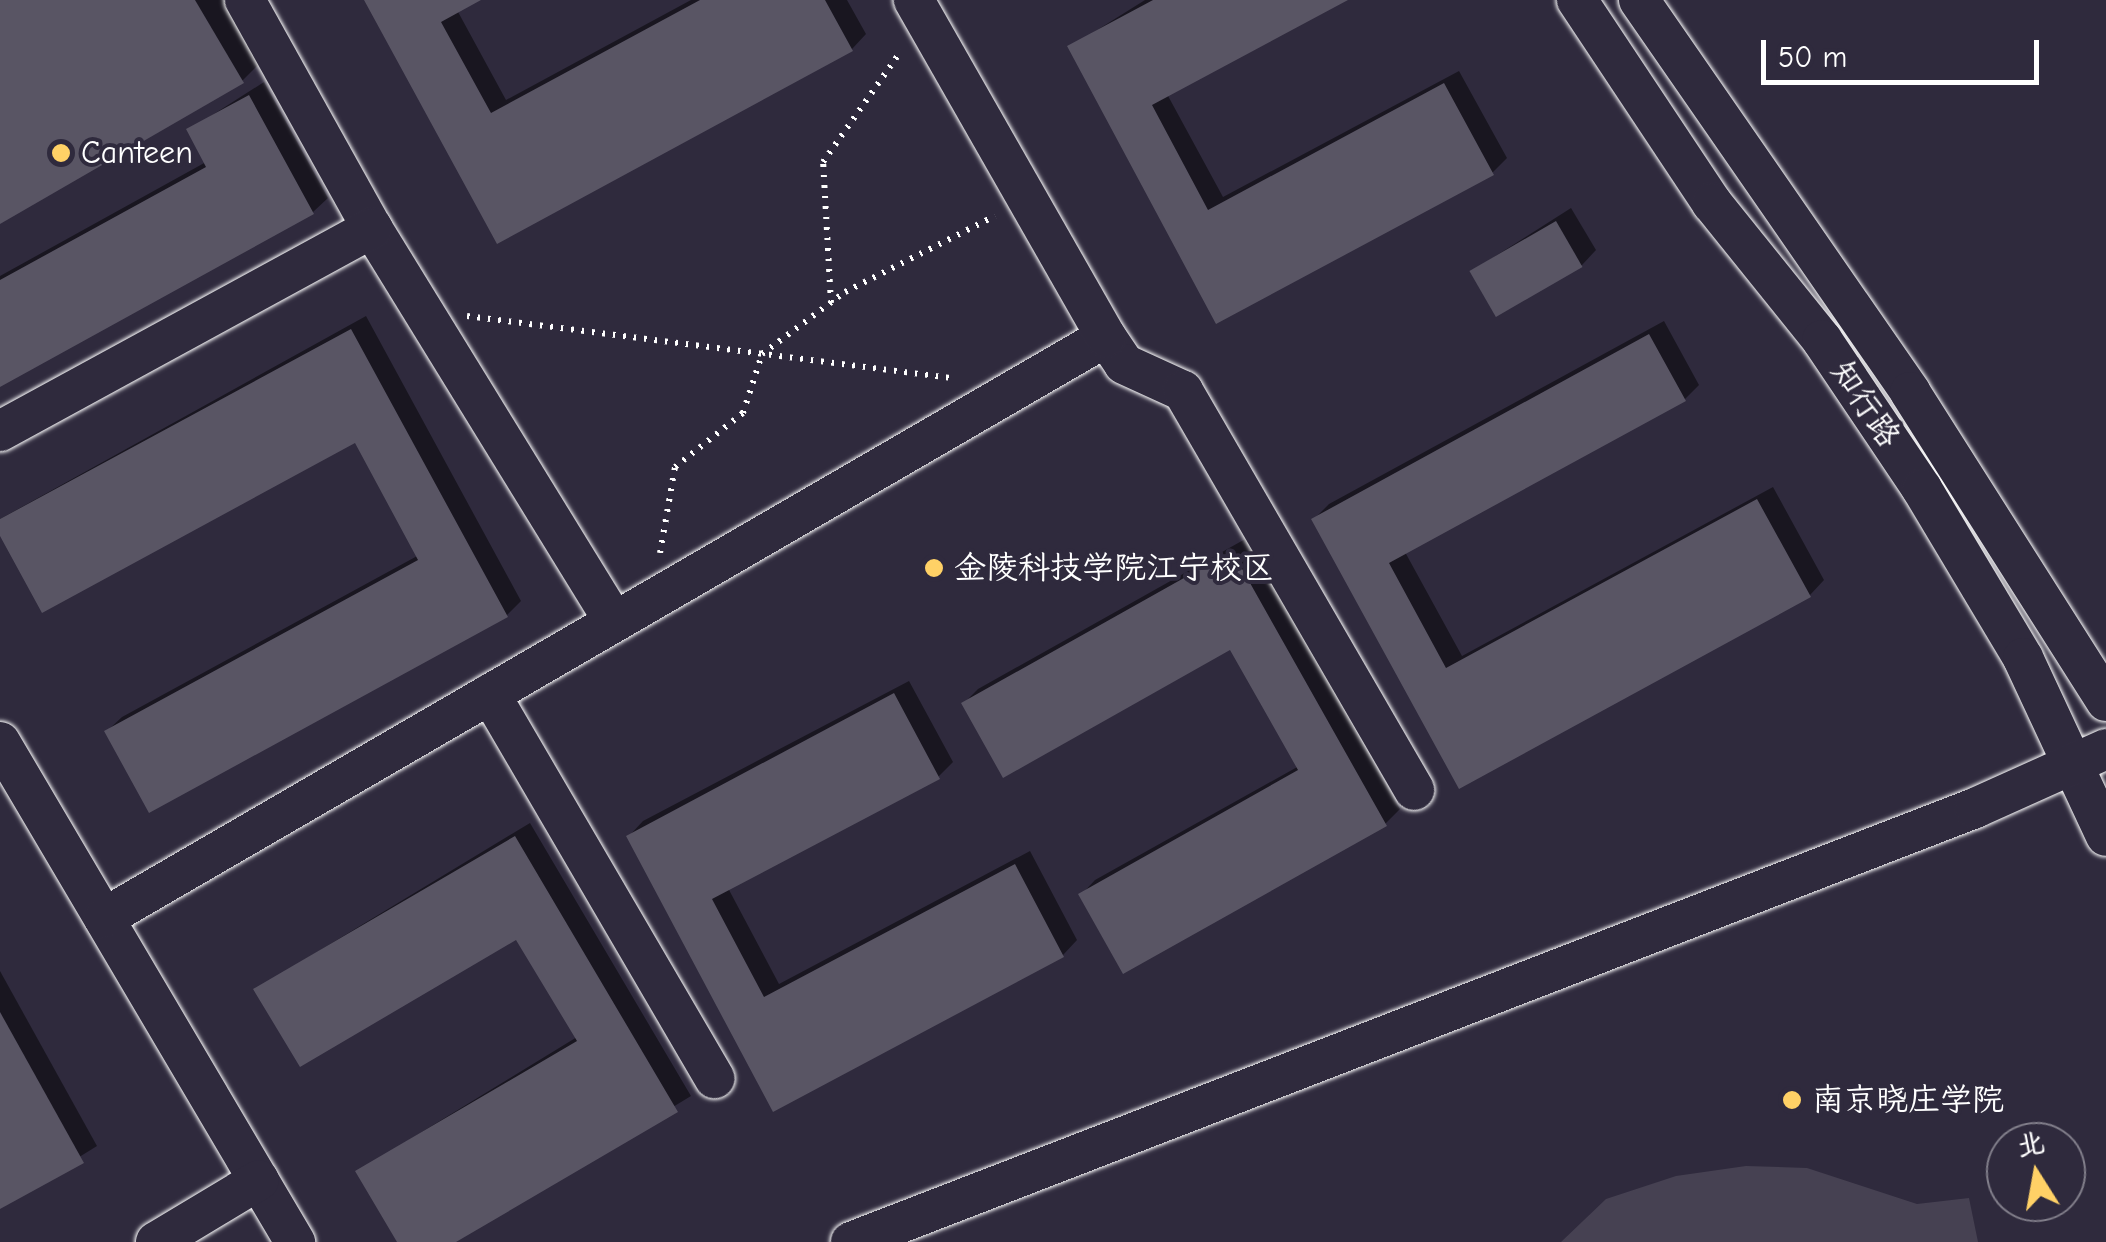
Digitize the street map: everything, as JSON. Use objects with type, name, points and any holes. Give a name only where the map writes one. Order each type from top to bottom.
[{"type":"street","points":[[244,0],[372,228],[614,622]]},
{"type":"street","name":"知行路","points":[[1577,0],[1712,203],[1822,340],[1922,489],[2023,658],[2089,756],[2106,836]]},
{"type":"street","name":"知行路","points":[[1638,0],[1910,392],[2106,701]]},
{"type":"street","points":[[919,9],[1124,364],[1183,391],[1414,790]]},
{"type":"street","points":[[0,432],[372,228]]},
{"type":"street","points":[[104,918],[1106,336]]},
{"type":"street","points":[[490,694],[714,1078]]},
{"type":"street","points":[[0,742],[295,1242]]},
{"type":"street","points":[[852,1242],[1957,815],[2089,756]]},
{"type":"street","points":[[156,1242],[259,1180]]},
{"type":"path","points":[[831,303],[824,162],[919,9]]},
{"type":"path","points":[[662,594],[659,556],[676,467],[743,414],[762,354],[831,303],[1028,199]]},
{"type":"path","points":[[422,310],[959,380]]},
{"type":"shaded area","points":[[1746,1166],[1807,1168],[1917,1204],[1969,1198],[1978,1242],[1561,1242],[1606,1199],[1676,1176]]},
{"type":"building","name":"Canteen","points":[[0,0],[195,0],[244,83],[0,224]]},
{"type":"building","points":[[364,0],[481,0],[441,22],[491,113],[700,0],[825,0],[853,51],[497,244]]},
{"type":"building","points":[[1153,0],[1348,0],[1152,105],[1208,210],[1444,83],[1494,175],[1216,324],[1067,46]]},
{"type":"building","points":[[249,95],[314,214],[0,387],[0,280],[206,167],[186,129]]},
{"type":"building","points":[[1556,221],[1582,267],[1496,317],[1469,271]]},
{"type":"building","points":[[351,329],[508,617],[149,813],[104,731],[418,560],[355,443],[42,613],[0,536],[0,519]]},
{"type":"building","points":[[1649,334],[1686,401],[1389,563],[1446,668],[1757,499],[1811,597],[1459,789],[1311,519]]},
{"type":"building","points":[[1232,551],[1387,826],[1123,974],[1078,894],[1298,770],[1230,650],[1003,778],[961,703]]},
{"type":"building","points":[[894,693],[940,779],[712,899],[764,997],[1015,864],[1064,957],[773,1112],[626,836]]},
{"type":"building","points":[[515,836],[678,1112],[456,1242],[397,1242],[355,1171],[577,1041],[516,940],[300,1067],[253,989]]},
{"type":"building","points":[[0,1012],[84,1163],[0,1209]]},
{"type":"place","name":"Canteen","points":[[61,153]]},
{"type":"place","name":"金陵科技学院江宁校区","points":[[934,568]]},
{"type":"place","name":"南京晓庄学院","points":[[1792,1100]]}]
